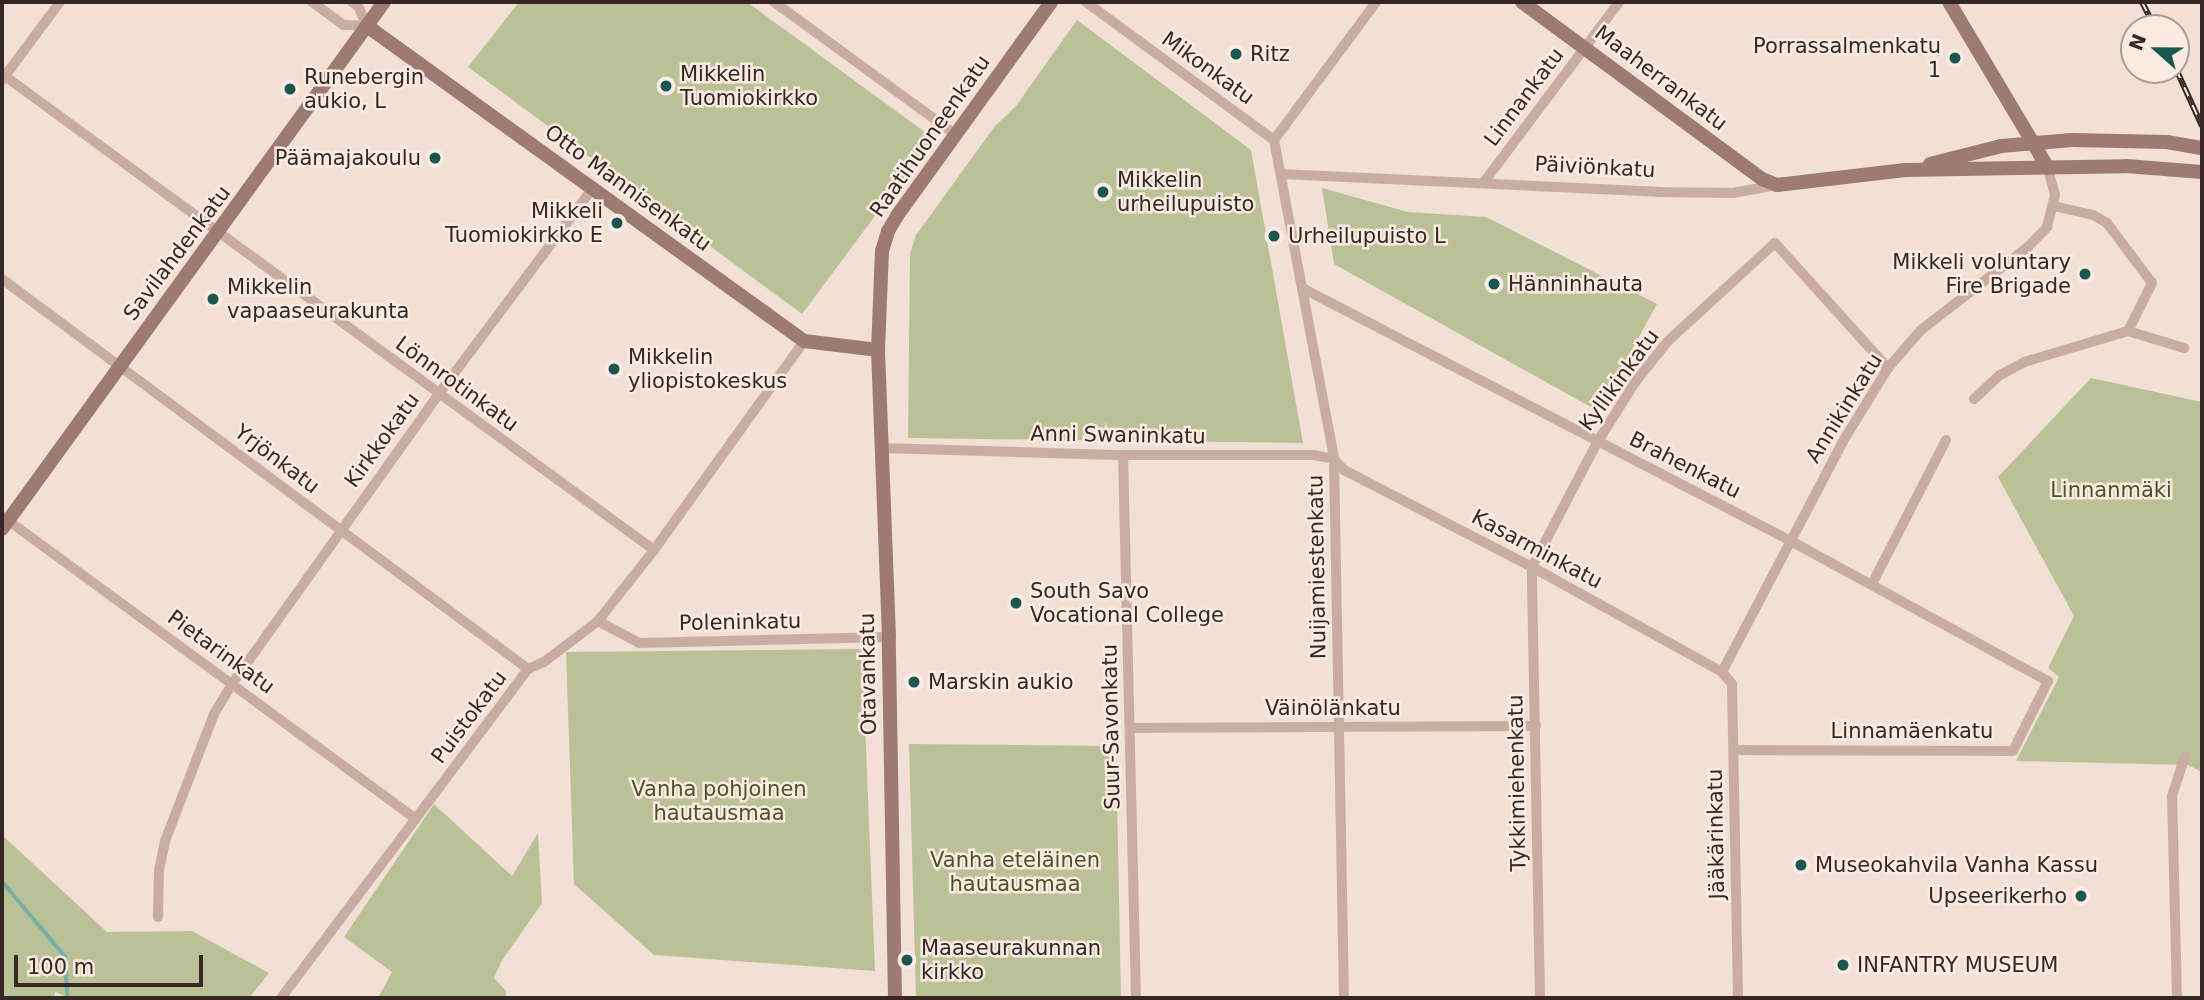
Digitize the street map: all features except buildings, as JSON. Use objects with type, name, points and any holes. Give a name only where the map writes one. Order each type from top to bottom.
[{"type":"main road","name":"Savilahdenkatu","points":[[4,522],[219,233],[384,2]]},
{"type":"main road","name":"Raatihuoneenkatu","points":[[878,350],[882,251],[888,231],[1051,2]]},
{"type":"main road","name":"Maaherrankatu","points":[[1522,2],[1762,179],[1777,185]]},
{"type":"main road","points":[[1950,2],[2048,167]]},
{"type":"main road","name":"Otto Mannisenkatu","points":[[367,26],[804,341],[878,350]]},
{"type":"main road","name":"Päiviönkatu","points":[[1905,170],[2001,146],[2034,143],[2167,142],[2202,148]]},
{"type":"main road","name":"Päiviönkatu","points":[[1777,185],[1905,170],[2126,166],[2202,172]]},
{"type":"main road","name":"Otavankatu","points":[[878,350],[889,637],[895,998]]},
{"type":"street","points":[[3,77],[60,2]]},
{"type":"street","points":[[312,2],[344,25],[367,26],[358,6],[352,2]]},
{"type":"street","points":[[774,2],[955,134]]},
{"type":"street","name":"Mikonkatu","points":[[1086,2],[1274,141]]},
{"type":"street","points":[[1274,141],[1376,2]]},
{"type":"street","name":"Linnankatu","points":[[1484,182],[1619,2]]},
{"type":"street","name":"Lönnrotinkatu","points":[[3,77],[654,550]]},
{"type":"street","name":"Nuijamiestenkatu","points":[[1274,141],[1334,459],[1344,998]]},
{"type":"street","points":[[2048,167],[2053,184],[2054,206],[2093,215],[2107,223],[2152,283],[2128,331]]},
{"type":"street","name":"Päiviönkatu","points":[[1281,174],[1658,192],[1732,192],[1777,185]]},
{"type":"street","name":"Kirkkokatu","points":[[158,916],[159,870],[165,841],[214,714],[232,684],[340,531],[593,188]]},
{"type":"street","name":"Annikinkatu","points":[[1722,672],[1789,540],[1842,443],[1888,368],[1921,330],[2028,247],[2047,227],[2054,206]]},
{"type":"street","name":"Kyllikinkatu","points":[[1532,567],[1598,441],[1636,382],[1668,341],[1775,243],[1888,368]]},
{"type":"street","name":"Yrjönkatu","points":[[2,279],[528,669]]},
{"type":"street","name":"Brahenkatu","points":[[1302,288],[1789,540],[2048,681]]},
{"type":"street","points":[[1975,400],[2000,375],[2024,362],[2128,331],[2184,348]]},
{"type":"street","name":"Puistokatu","points":[[281,998],[528,669],[544,662],[598,621],[654,550],[804,341]]},
{"type":"street","points":[[1872,584],[1945,440]]},
{"type":"street","name":"Anni Swaninkatu","points":[[882,448],[1123,455],[1314,455],[1334,459]]},
{"type":"street","name":"Suur-Savonkatu","points":[[1123,455],[1136,998]]},
{"type":"street","name":"Kasarminkatu","points":[[1334,459],[1344,470],[1532,567],[1722,672]]},
{"type":"street","name":"Pietarinkatu","points":[[4,522],[416,819]]},
{"type":"street","name":"Tykkimiehenkatu","points":[[1532,567],[1541,998]]},
{"type":"street","name":"Poleninkatu","points":[[598,621],[639,643],[889,637]]},
{"type":"street","name":"Jääkärinkatu","points":[[1722,672],[1732,684],[1738,998]]},
{"type":"street","name":"Linnamäenkatu","points":[[1734,750],[2013,751],[2048,681]]},
{"type":"street","name":"Väinölänkatu","points":[[1130,728],[1536,726]]},
{"type":"street","points":[[2177,998],[2172,796],[2185,756]]},
{"type":"green space","points":[[519,2],[747,2],[933,138],[802,314],[468,67]]},
{"type":"green space","name":"Mikkelin urheilupuisto","points":[[1077,20],[1251,150],[1303,443],[908,438],[910,254],[916,235],[995,126],[1016,106]]},
{"type":"green space","name":"Hänninhauta","points":[[1322,188],[1408,212],[1486,217],[1657,304],[1598,411],[1334,264]]},
{"type":"green space","name":"Linnanmäki","points":[[2091,378],[2202,402],[2202,772],[2188,765],[2016,761],[2059,677],[2048,668],[2074,616],[1998,477]]},
{"type":"green space","name":"Vanha pohjoinen hautausmaa","points":[[862,649],[875,971],[654,955],[574,884],[566,652]]},
{"type":"green space","name":"Vanha eteläinen hautausmaa","points":[[909,744],[1116,746],[1121,998],[916,998]]},
{"type":"green space","points":[[434,804],[512,876],[538,833],[542,903],[501,962],[494,978],[506,991],[506,998],[378,998],[392,972],[344,937]]},
{"type":"green space","points":[[2,835],[107,932],[192,931],[269,973],[249,998],[70,998],[55,992],[54,998],[2,998]]},
{"type":"waterway","points":[[2,881],[65,956],[68,998]]},
{"type":"railway","points":[[2142,2],[2148,14]]},
{"type":"railway","points":[[2183,84],[2202,126]]},
{"type":"place","name":"Ritz","points":[[1236,54]]},
{"type":"place","name":"Porrassalmenkatu 1","points":[[1955,58]]},
{"type":"place","name":"Mikkelin Tuomiokirkko","points":[[666,86]]},
{"type":"place","name":"Runebergin aukio, L","points":[[290,89]]},
{"type":"place","name":"Päämajakoulu","points":[[435,158]]},
{"type":"place","name":"Mikkelin urheilupuisto","points":[[1103,192]]},
{"type":"place","name":"Mikkeli Tuomiokirkko E","points":[[617,223]]},
{"type":"place","name":"Urheilupuisto L","points":[[1274,236]]},
{"type":"place","name":"Mikkeli voluntary Fire Brigade","points":[[2085,274]]},
{"type":"place","name":"Hänninhauta","points":[[1494,284]]},
{"type":"place","name":"Mikkelin vapaaseurakunta","points":[[213,299]]},
{"type":"place","name":"Mikkelin yliopistokeskus","points":[[614,369]]},
{"type":"place","name":"South Savo Vocational College","points":[[1016,603]]},
{"type":"place","name":"Marskin aukio","points":[[914,682]]},
{"type":"place","name":"Museokahvila Vanha Kassu","points":[[1801,865]]},
{"type":"place","name":"Upseerikerho","points":[[2081,896]]},
{"type":"place","name":"Maaseurakunnan kirkko","points":[[907,960]]},
{"type":"place","name":"INFANTRY MUSEUM","points":[[1843,965]]}]
